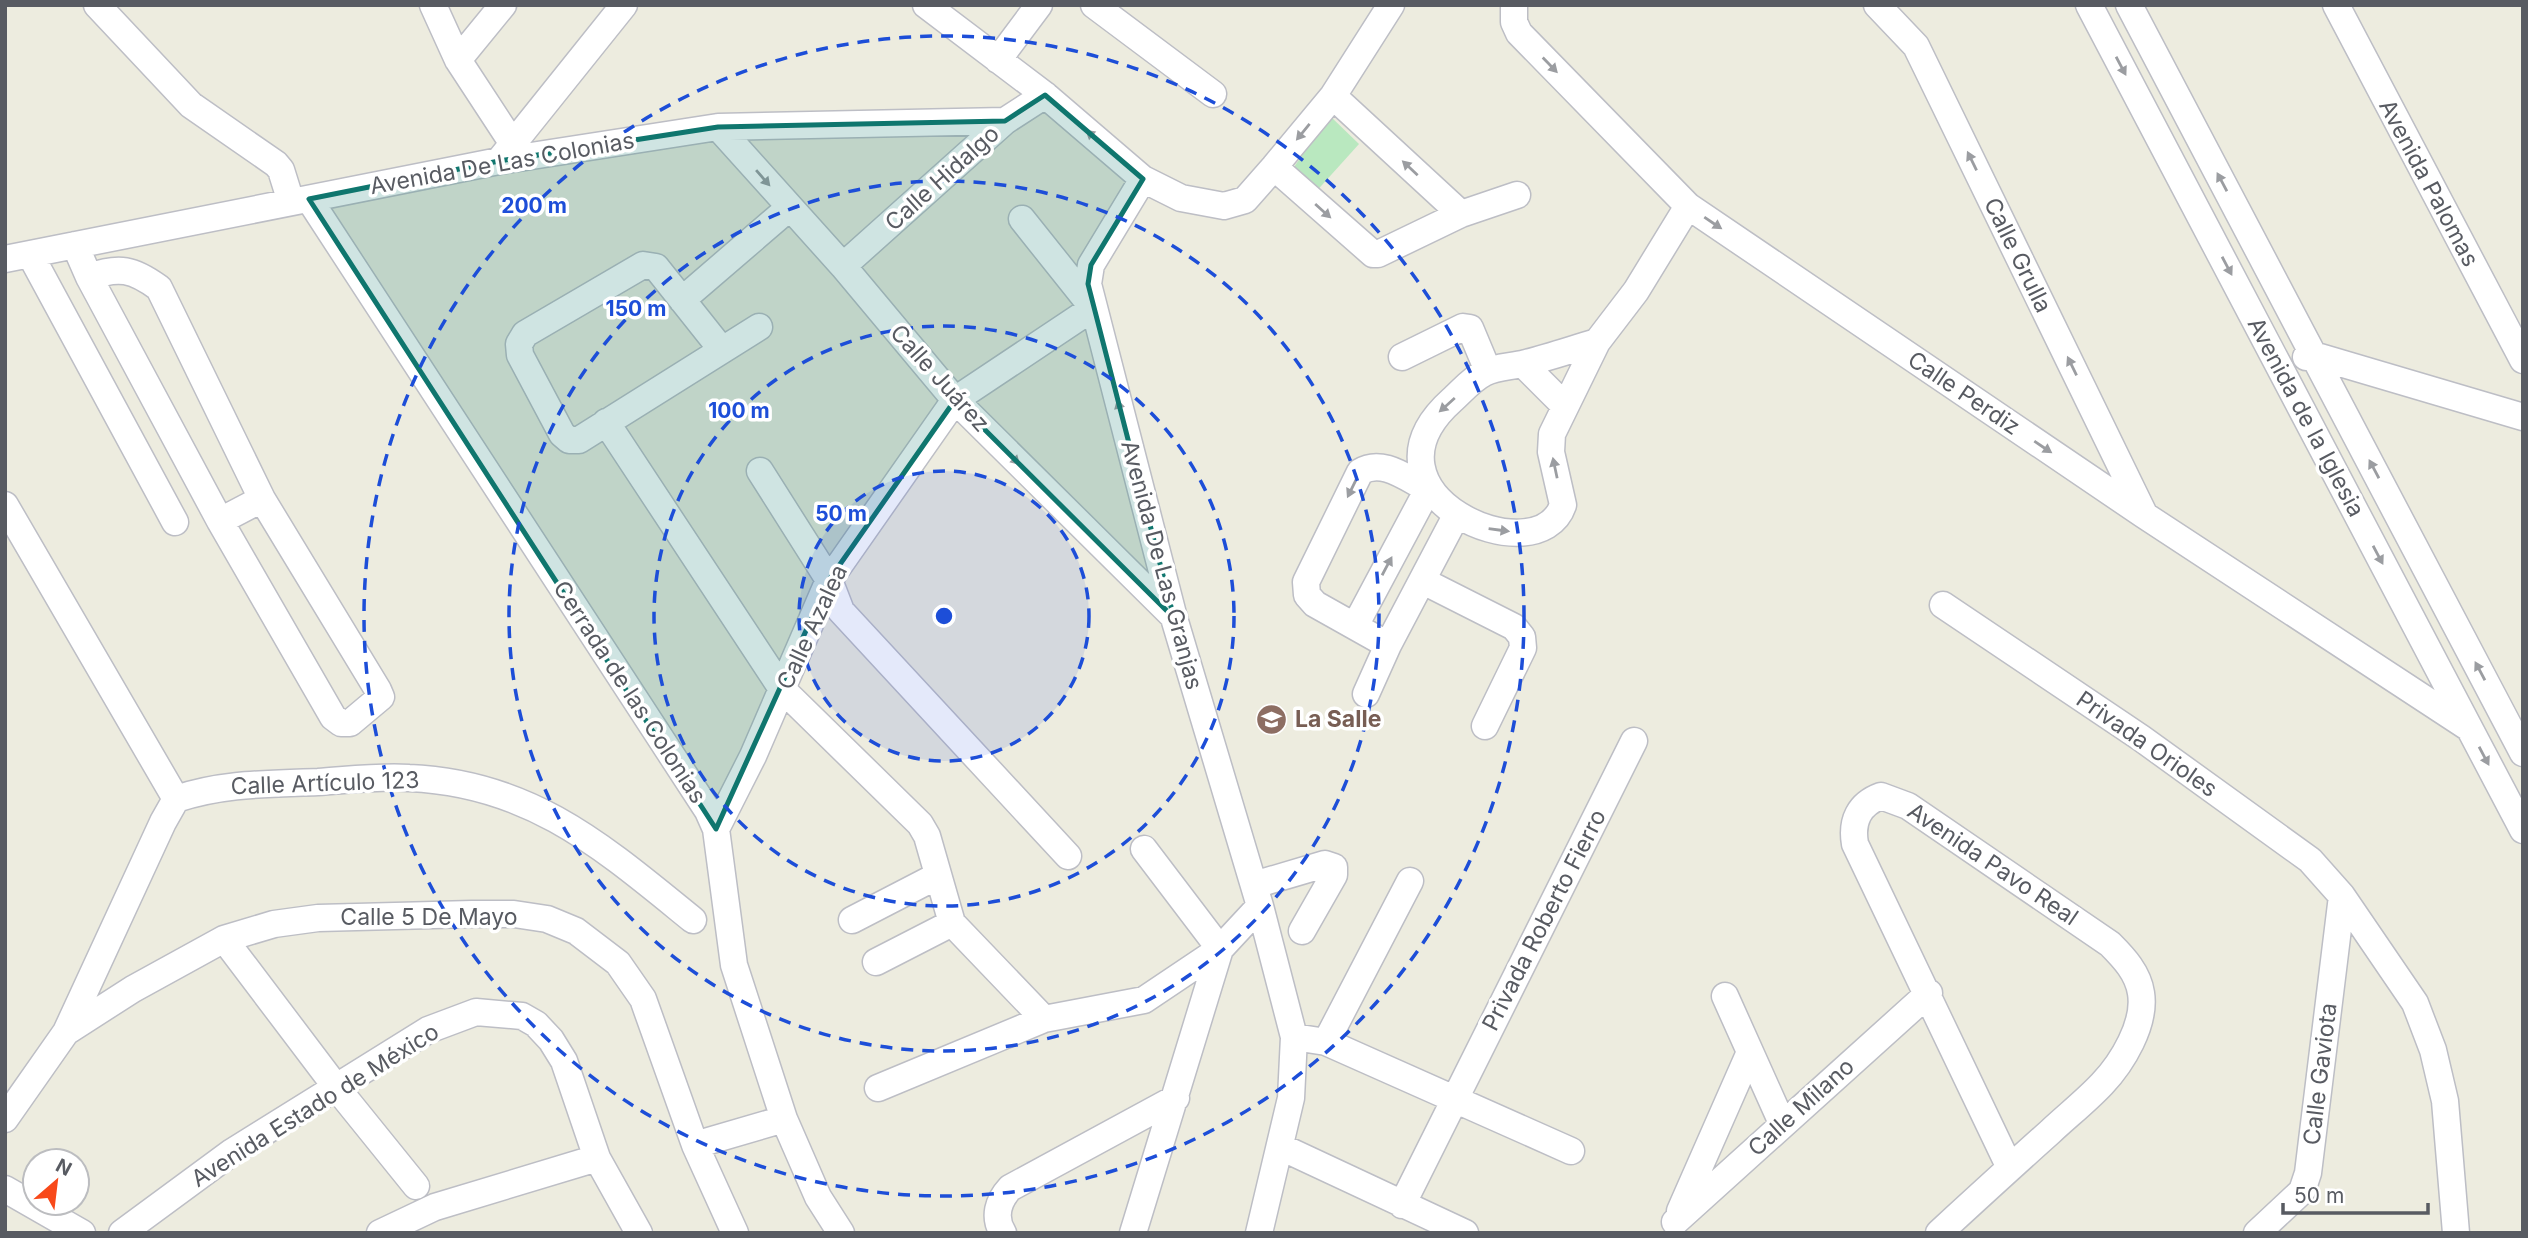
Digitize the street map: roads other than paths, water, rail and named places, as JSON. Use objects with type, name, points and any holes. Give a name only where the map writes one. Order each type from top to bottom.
[{"type":"street","name":"Cerrada de las Colonias","points":[[97,5],[191,105],[281,170],[708,811],[716,830],[734,965],[783,1119],[818,1197],[841,1233]]},
{"type":"street","points":[[433,5],[506,152],[624,5]]},
{"type":"street","points":[[458,60],[503,5]]},
{"type":"street","points":[[926,5],[1045,95],[1143,179],[1181,198],[1224,206],[1245,200],[1333,96],[1391,5]]},
{"type":"street","points":[[998,60],[1039,5]]},
{"type":"street","points":[[1094,5],[1213,94]]},
{"type":"street","name":"Calle Perdiz","points":[[1514,5],[1514,22],[1519,33],[1688,205],[2144,515],[2469,727]]},
{"type":"street","name":"Calle Grulla","points":[[1877,5],[1916,46],[2144,515]]},
{"type":"street","name":"Avenida de la Iglesia","points":[[2089,5],[2523,830]]},
{"type":"street","name":"Avenida de la Iglesia","points":[[2129,5],[2523,753]]},
{"type":"street","name":"Avenida Palomas","points":[[2336,5],[2523,360]]},
{"type":"street","name":"Calle Hidalgo","points":[[843,266],[1005,121],[1045,95]]},
{"type":"street","points":[[1333,96],[1461,214]]},
{"type":"street","name":"Avenida De Las Colonias","points":[[18,256],[300,200],[506,152],[718,127],[1005,121]]},
{"type":"street","name":"Calle Juárez","points":[[718,127],[843,266],[955,400],[1174,618]]},
{"type":"street","points":[[1274,167],[1373,254],[1461,214],[1517,195]]},
{"type":"street","name":"Avenida De Las Granjas","points":[[1143,179],[1091,265],[1088,284],[1174,618],[1257,895],[1294,1037],[1291,1098],[1259,1233]]},
{"type":"street","points":[[1388,645],[1315,604],[1307,595],[1306,582],[1360,472],[1370,466],[1381,466],[1428,489],[1476,526],[1500,531],[1530,532],[1553,521],[1563,505],[1552,452],[1552,434],[1597,342],[1636,290],[1688,205]]},
{"type":"street","points":[[682,300],[789,208]]},
{"type":"street","points":[[1022,219],[1093,308]]},
{"type":"street","points":[[75,245],[89,277],[220,521],[333,717],[341,723],[350,723],[376,704],[381,697],[379,690],[262,499],[159,288],[134,274],[111,269],[89,277]]},
{"type":"street","points":[[18,256],[174,522]]},
{"type":"street","points":[[722,350],[656,267],[643,265],[525,334],[519,344],[520,355],[562,434],[569,440],[579,440],[760,327]]},
{"type":"street","name":"Calle Azalea","points":[[716,830],[753,756],[829,580],[955,400],[1093,308]]},
{"type":"street","points":[[1402,357],[1463,327],[1470,328],[1488,371]]},
{"type":"street","points":[[1355,626],[1428,489],[1421,467],[1421,447],[1427,428],[1438,412],[1488,371],[1597,342]]},
{"type":"street","points":[[2280,365],[2313,355],[2523,417]]},
{"type":"street","points":[[1522,364],[1565,406]]},
{"type":"street","points":[[2310,424],[2342,409],[2361,371]]},
{"type":"street","points":[[606,422],[782,689],[920,824],[927,836],[952,923],[1044,1019]]},
{"type":"street","points":[[760,471],[829,580],[841,611],[1068,856]]},
{"type":"street","points":[[220,521],[262,499]]},
{"type":"street","points":[[5,505],[176,799],[66,1032]]},
{"type":"street","points":[[1366,694],[1388,645],[1457,514]]},
{"type":"street","points":[[1423,580],[1514,627],[1522,636],[1523,648],[1485,726]]},
{"type":"street","name":"Privada Orioles","points":[[1943,605],[2141,738],[2299,852],[2342,896],[2415,1003],[2433,1050],[2445,1101],[2456,1233]]},
{"type":"street","name":"Privada Roberto Fierro","points":[[1402,1205],[1453,1098],[1634,741]]},
{"type":"street","name":"Calle Artículo 123","points":[[176,799],[219,787],[407,778],[480,788],[571,825],[606,849],[693,920]]},
{"type":"street","name":"Avenida Pavo Real","points":[[1939,1233],[2102,1084],[2121,1058],[2140,1013],[2141,993],[2135,976],[2110,944],[1908,806],[1881,796],[1867,801],[1857,815],[1853,831],[1855,844],[2010,1168]]},
{"type":"street","points":[[1144,849],[1220,948]]},
{"type":"street","points":[[1133,1233],[1220,948],[1257,895],[1325,864],[1334,867],[1334,875],[1303,931]]},
{"type":"street","points":[[852,920],[937,876]]},
{"type":"street","points":[[1326,1042],[1410,881]]},
{"type":"street","name":"Calle Gaviota","points":[[2257,1233],[2302,1191],[2308,1173],[2342,896]]},
{"type":"street","name":"Calle 5 De Mayo","points":[[5,1119],[66,1032],[133,989],[224,939],[274,924],[368,915],[514,914],[547,919],[576,931],[618,963],[643,999],[695,1145],[735,1233]]},
{"type":"street","points":[[876,962],[952,923]]},
{"type":"street","points":[[224,939],[336,1087],[416,1186]]},
{"type":"street","points":[[878,1088],[1044,1019],[1144,1000],[1220,948]]},
{"type":"street","name":"Calle Milano","points":[[1673,1228],[1782,1123],[1928,993]]},
{"type":"street","points":[[1725,996],[1782,1123]]},
{"type":"street","name":"Avenida Estado de México","points":[[131,1230],[232,1152],[428,1030],[476,1012],[522,1016],[536,1024],[551,1040],[564,1062],[597,1158],[639,1233]]},
{"type":"street","points":[[1294,1037],[1326,1042],[1571,1151]]},
{"type":"street","name":"Calle Milano","points":[[1673,1228],[1750,1052]]},
{"type":"street","points":[[1003,1233],[998,1224],[998,1211],[1001,1198],[1010,1188],[1176,1098]]},
{"type":"street","points":[[695,1145],[783,1119]]},
{"type":"street","points":[[1280,1147],[1465,1233]]},
{"type":"street","points":[[380,1233],[435,1207],[597,1158]]},
{"type":"street","points":[[5,1189],[82,1233]]},
{"type":"place","name":"La Salle","points":[[1272,719]]}]
